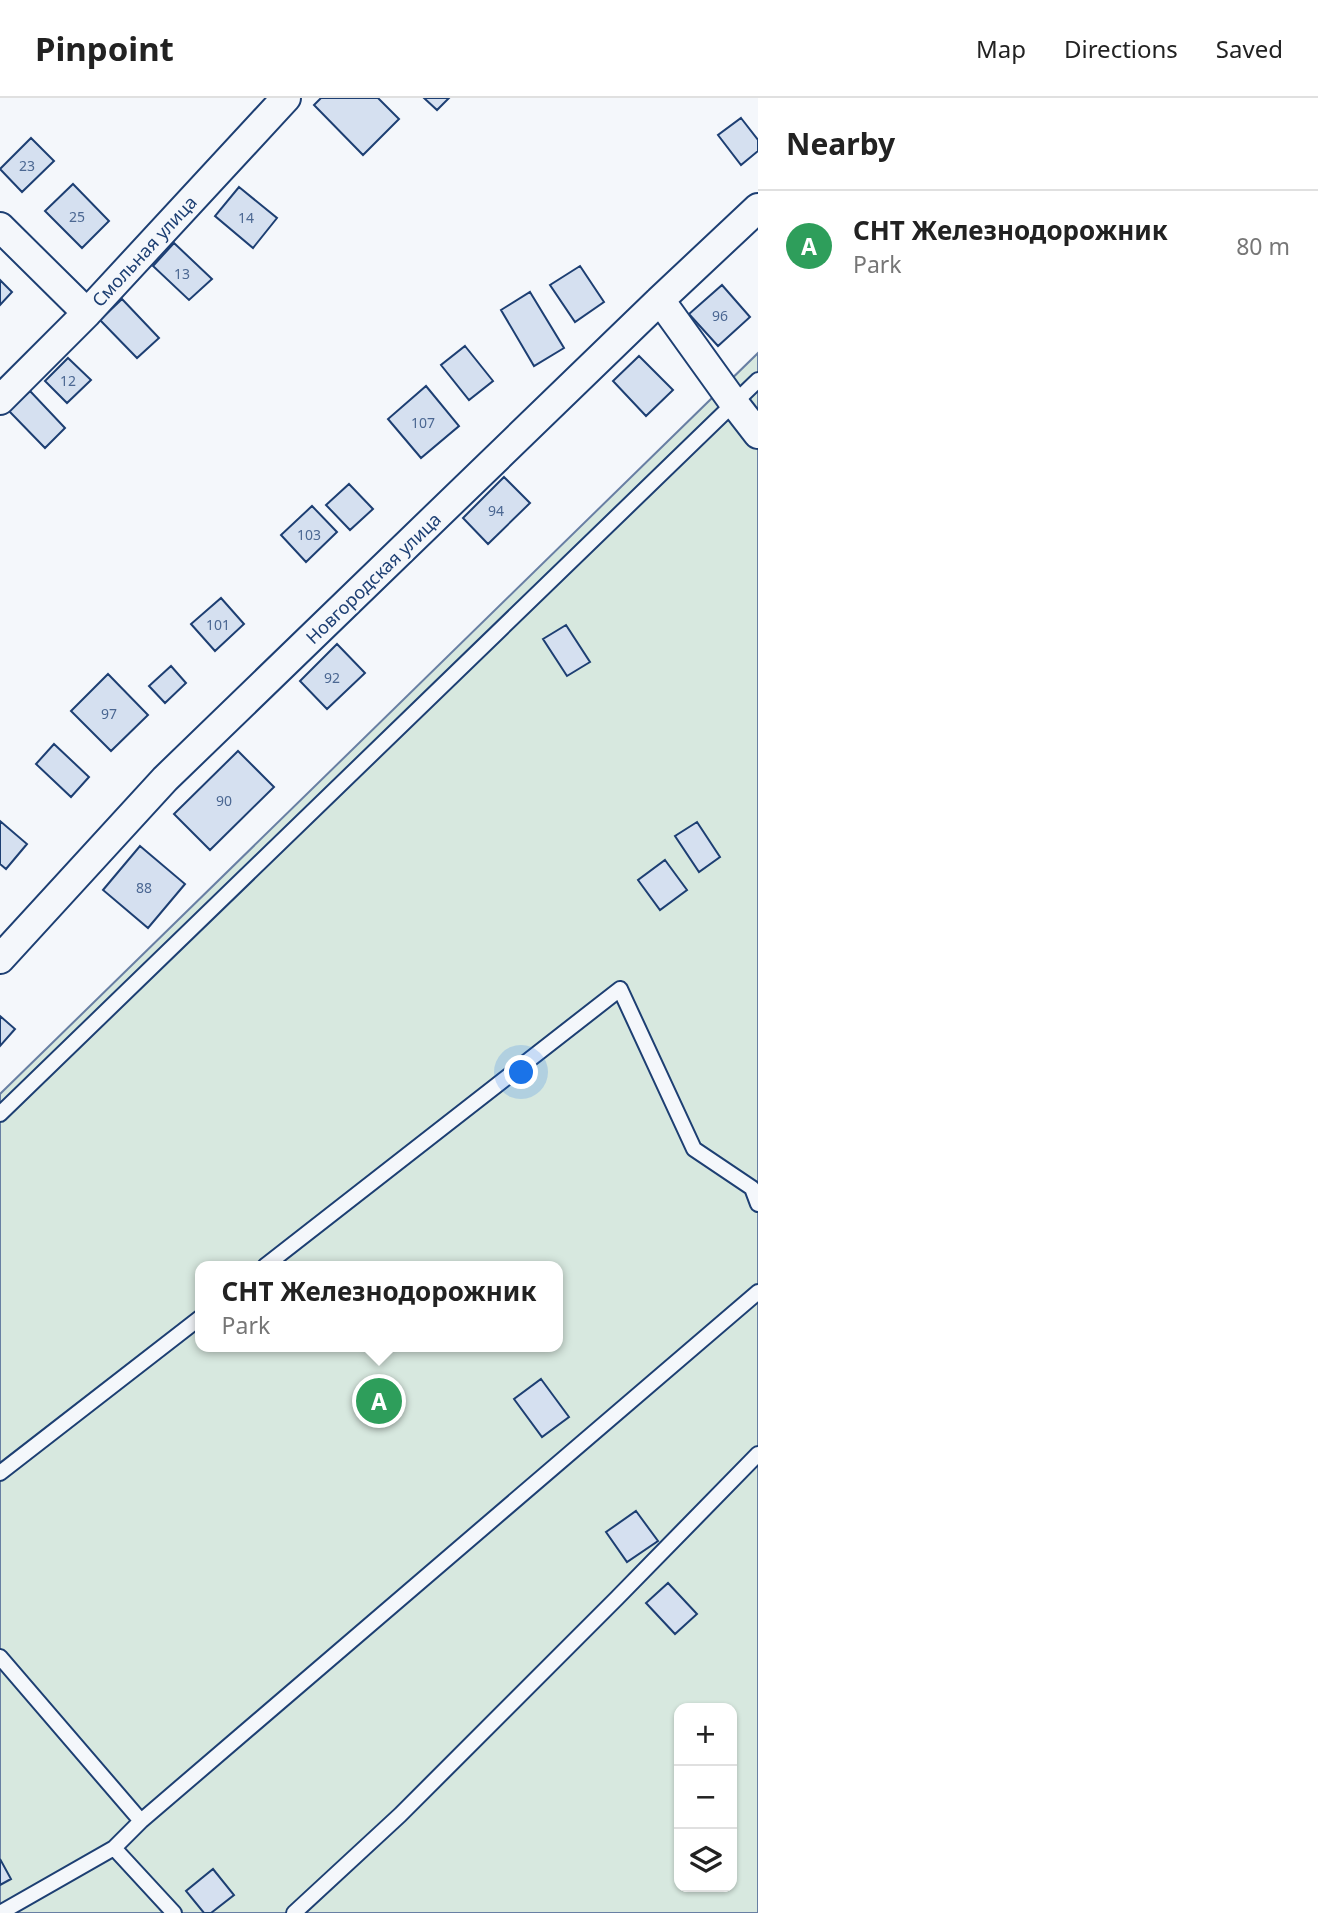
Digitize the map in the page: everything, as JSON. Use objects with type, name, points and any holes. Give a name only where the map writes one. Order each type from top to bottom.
[{"type":"street","name":"Смольная улица","points":[[0,400],[87,313],[286,98]]},
{"type":"street","name":"Новгородская улица","points":[[0,959],[165,779],[758,208]]},
{"type":"street","points":[[0,227],[87,313]]},
{"type":"street","points":[[660,300],[758,433]]},
{"type":"lane","points":[[0,1114],[758,380]]},
{"type":"lane","points":[[271,1261],[620,989],[694,1149],[752,1188],[758,1204]]},
{"type":"lane","points":[[1,1913],[114,1848],[141,1821],[758,1292]]},
{"type":"lane","points":[[0,1473],[195,1322]]},
{"type":"lane","points":[[294,1913],[400,1815],[758,1454]]},
{"type":"lane","points":[[0,1657],[141,1821]]},
{"type":"lane","points":[[114,1848],[174,1913]]},
{"type":"shaded area","points":[[758,353],[758,1913],[0,1913],[0,1094]]},
{"type":"building","points":[[321,98],[378,98],[399,119],[363,155],[314,105]]},
{"type":"building","points":[[424,98],[449,98],[437,110]]},
{"type":"building","points":[[741,118],[758,140],[758,151],[741,165],[718,135]]},
{"type":"building","points":[[31,138],[54,161],[22,192],[0,169]]},
{"type":"building","points":[[73,184],[109,221],[82,248],[45,211]]},
{"type":"building","points":[[239,187],[277,218],[253,248],[215,216]]},
{"type":"building","points":[[174,243],[212,279],[189,300],[153,266]]},
{"type":"building","points":[[580,266],[604,302],[575,322],[550,285]]},
{"type":"building","points":[[0,280],[12,292],[0,305]]},
{"type":"building","points":[[722,285],[750,317],[718,346],[689,314]]},
{"type":"building","points":[[530,292],[564,348],[534,366],[501,310]]},
{"type":"building","points":[[122,299],[159,338],[137,358],[100,320]]},
{"type":"building","points":[[465,346],[493,381],[469,400],[441,365]]},
{"type":"building","points":[[639,356],[673,390],[646,416],[613,381]]},
{"type":"building","points":[[68,358],[91,380],[67,403],[45,381]]},
{"type":"building","points":[[426,386],[459,426],[421,458],[388,419]]},
{"type":"building","points":[[30,391],[65,428],[45,448],[9,411]]},
{"type":"building","points":[[504,477],[530,503],[488,544],[463,518]]},
{"type":"building","points":[[349,484],[373,509],[350,530],[326,505]]},
{"type":"building","points":[[312,506],[337,532],[306,562],[281,535]]},
{"type":"building","points":[[221,598],[244,624],[215,651],[191,624]]},
{"type":"building","points":[[566,625],[590,662],[567,676],[543,639]]},
{"type":"building","points":[[337,644],[365,673],[327,709],[300,681]]},
{"type":"building","points":[[171,666],[186,683],[165,703],[149,686]]},
{"type":"building","points":[[108,674],[148,715],[111,751],[71,711]]},
{"type":"building","points":[[54,744],[89,777],[71,797],[36,764]]},
{"type":"building","points":[[238,751],[274,787],[210,850],[174,814]]},
{"type":"building","points":[[0,821],[27,844],[6,869],[0,864]]},
{"type":"building","points":[[697,822],[720,857],[699,872],[675,836]]},
{"type":"building","points":[[140,846],[185,884],[148,928],[103,890]]},
{"type":"building","points":[[665,860],[687,890],[660,910],[638,880]]},
{"type":"building","points":[[0,1016],[15,1029],[0,1046]]},
{"type":"building","points":[[541,1379],[569,1417],[542,1437],[514,1399]]},
{"type":"building","points":[[636,1511],[658,1541],[627,1562],[606,1532]]},
{"type":"building","points":[[668,1583],[697,1614],[675,1634],[646,1603]]},
{"type":"building","points":[[0,1859],[11,1879],[0,1885]]},
{"type":"building","points":[[213,1869],[234,1895],[211,1913],[204,1913],[186,1891]]},
{"type":"place","name":"СНТ Железнодорожник","points":[[379,1401]]}]
